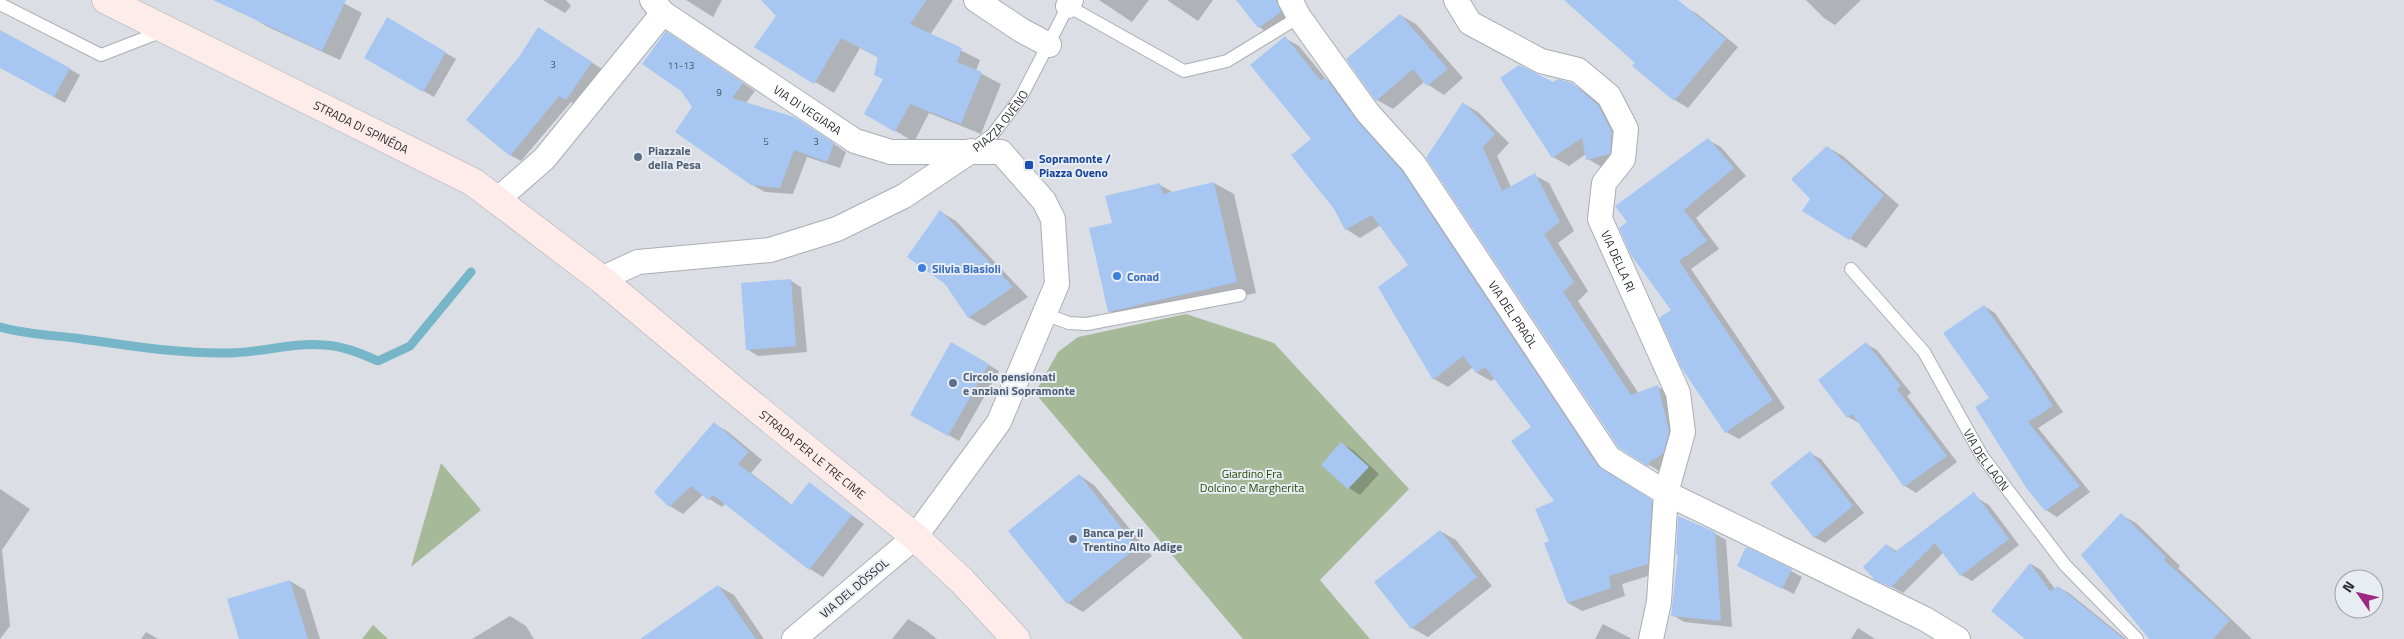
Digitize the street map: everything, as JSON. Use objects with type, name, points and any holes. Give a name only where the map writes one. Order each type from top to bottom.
[{"type":"main road","name":"STRADA DI SPINÉDA","points":[[106,0],[473,182],[601,279]]},
{"type":"main road","name":"STRADA PER LE TRE CIME","points":[[601,279],[915,537],[962,581],[1016,639]]},
{"type":"street","points":[[976,0],[1021,30],[1049,45]]},
{"type":"street","name":"VIA DELLA RI","points":[[1456,0],[1470,23],[1540,61],[1578,70],[1609,96],[1626,129],[1623,159],[1604,183],[1600,219],[1678,393],[1683,432],[1666,493]]},
{"type":"street","name":"VIA DI VEGIARA","points":[[497,200],[544,159],[603,87],[657,6],[855,141],[892,152],[971,151]]},
{"type":"street","name":"VIA DEL PRAÒL","points":[[1294,8],[1368,113],[1413,163],[1609,458],[1666,493]]},
{"type":"street","points":[[601,279],[638,262],[770,250],[837,229],[904,196],[971,151]]},
{"type":"street","name":"PIAZZA OVÈNO","points":[[915,537],[999,422],[1057,284],[1053,219],[1048,209],[1001,152],[971,151]]},
{"type":"street","points":[[1651,639],[1659,602],[1666,493],[1925,619],[1958,639]]},
{"type":"street","name":"VIA DEL DÒSSOL","points":[[794,639],[915,537]]},
{"type":"lane","name":"PIAZZA OVÈNO","points":[[971,151],[993,134],[1015,104],[1049,45],[1069,3],[1184,71],[1227,61],[1294,8]]},
{"type":"lane","points":[[0,4],[101,55],[167,29]]},
{"type":"lane","name":"VIA DEL LAON","points":[[1851,269],[1924,352],[1982,456],[2065,565],[2137,639]]},
{"type":"lane","points":[[1041,321],[1087,324],[1240,295]]},
{"type":"green space","name":"Giardino Fra Dolcino e Margherita","points":[[1186,314],[1274,343],[1409,489],[1320,580],[1370,639],[1243,639],[1035,393],[1058,352],[1078,337]]},
{"type":"green space","points":[[441,463],[481,510],[411,567]]},
{"type":"green space","points":[[373,625],[388,639],[362,639]]},
{"type":"building","points":[[213,0],[346,0],[322,51]]},
{"type":"building","points":[[761,0],[927,0],[910,24],[962,48],[957,62],[982,72],[961,124],[910,104],[895,132],[864,114],[883,79],[874,75],[878,57],[841,38],[814,84],[754,47],[776,16]]},
{"type":"building","points":[[1236,0],[1276,0],[1281,12],[1258,28]]},
{"type":"building","points":[[1564,0],[1678,0],[1726,39],[1674,101],[1632,66],[1635,63]]},
{"type":"building","points":[[1400,14],[1448,69],[1427,86],[1413,69],[1376,101],[1346,59]]},
{"type":"building","points":[[387,17],[446,52],[423,92],[364,58]]},
{"type":"building","points":[[538,27],[592,62],[566,100],[559,96],[510,156],[466,120],[519,57]]},
{"type":"building","points":[[0,30],[70,68],[54,97],[0,68]]},
{"type":"building","points":[[666,31],[743,83],[732,98],[794,117],[834,143],[827,162],[794,150],[780,188],[751,185],[675,132],[692,107],[681,91],[642,64]]},
{"type":"building","points":[[1285,36],[1321,81],[1325,77],[1358,122],[1402,171],[1598,466],[1652,500],[1648,564],[1609,576],[1611,588],[1567,603],[1544,543],[1549,541],[1535,509],[1554,501],[1511,441],[1531,427],[1485,367],[1476,373],[1463,356],[1433,380],[1378,287],[1408,265],[1372,215],[1345,230],[1334,209],[1291,155],[1311,139],[1250,65]]},
{"type":"building","points":[[1519,65],[1553,82],[1558,79],[1572,83],[1598,105],[1612,132],[1610,154],[1586,160],[1582,138],[1552,158],[1500,78]]},
{"type":"building","points":[[1463,102],[1495,134],[1483,147],[1502,191],[1535,173],[1560,222],[1544,234],[1574,282],[1563,292],[1631,395],[1658,385],[1669,431],[1663,454],[1649,462],[1649,467],[1619,448],[1426,158]]},
{"type":"building","points":[[1708,138],[1734,168],[1684,210],[1707,241],[1679,261],[1773,400],[1725,433],[1681,367],[1659,318],[1671,310],[1631,255],[1619,228],[1627,222],[1615,206]]},
{"type":"building","points":[[1827,146],[1884,195],[1849,240],[1802,211],[1810,199],[1791,179]]},
{"type":"building","points":[[1214,182],[1237,282],[1108,312],[1089,228],[1112,223],[1105,196],[1160,183],[1163,194]]},
{"type":"building","points":[[940,210],[1013,287],[968,318],[945,284],[907,257]]},
{"type":"building","points":[[791,279],[796,346],[746,350],[741,283]]},
{"type":"building","points":[[1984,305],[2031,371],[2053,406],[2028,422],[2080,486],[2045,511],[2027,489],[1975,407],[1989,398],[1943,333]]},
{"type":"building","name":"Circolo pensionati e anziani Sopramonte","points":[[951,342],[989,364],[948,436],[910,415]]},
{"type":"building","points":[[1866,342],[1901,386],[1897,389],[1947,456],[1904,487],[1852,414],[1847,418],[1818,380]]},
{"type":"building","points":[[714,422],[749,452],[738,464],[791,505],[809,482],[852,515],[809,570],[713,495],[708,500],[691,486],[669,507],[654,492]]},
{"type":"building","points":[[1341,442],[1369,467],[1348,489],[1321,465]]},
{"type":"building","points":[[1810,451],[1853,506],[1814,538],[1770,483]]},
{"type":"building","name":"Banca per il Trentino Alto Adige","points":[[1079,474],[1137,547],[1067,604],[1008,531]]},
{"type":"building","points":[[1974,492],[2009,539],[1960,576],[1935,543],[1891,587],[1875,580],[1863,567],[1886,544],[1895,552]]},
{"type":"building","points":[[2121,513],[2166,557],[2164,560],[2230,620],[2213,639],[2149,639],[2081,555]]},
{"type":"building","points":[[1678,516],[1715,532],[1721,621],[1671,616],[1678,554],[1676,555]]},
{"type":"building","points":[[1440,530],[1477,577],[1411,629],[1374,582]]},
{"type":"building","points":[[1746,547],[1792,569],[1782,589],[1737,566]]},
{"type":"building","points":[[2030,563],[2050,591],[2058,586],[2124,639],[2025,639],[1991,611]]},
{"type":"building","points":[[290,580],[308,639],[239,639],[227,599]]},
{"type":"building","points":[[718,585],[756,639],[640,639]]},
{"type":"waterway","points":[[0,327],[37,334],[190,352],[241,353],[300,345],[324,345],[345,348],[378,361],[410,346],[471,272]]},
{"type":"place","name":"Piazzale della Pesa","points":[[638,157]]},
{"type":"place","name":"Sopramonte / Piazza Oveno","points":[[1029,165]]},
{"type":"place","name":"Silvia Biasioli","points":[[922,268]]},
{"type":"place","name":"Conad","points":[[1117,276]]},
{"type":"place","name":"Circolo pensionati e anziani Sopramonte","points":[[953,383]]},
{"type":"place","name":"Banca per il Trentino Alto Adige","points":[[1073,539]]}]
